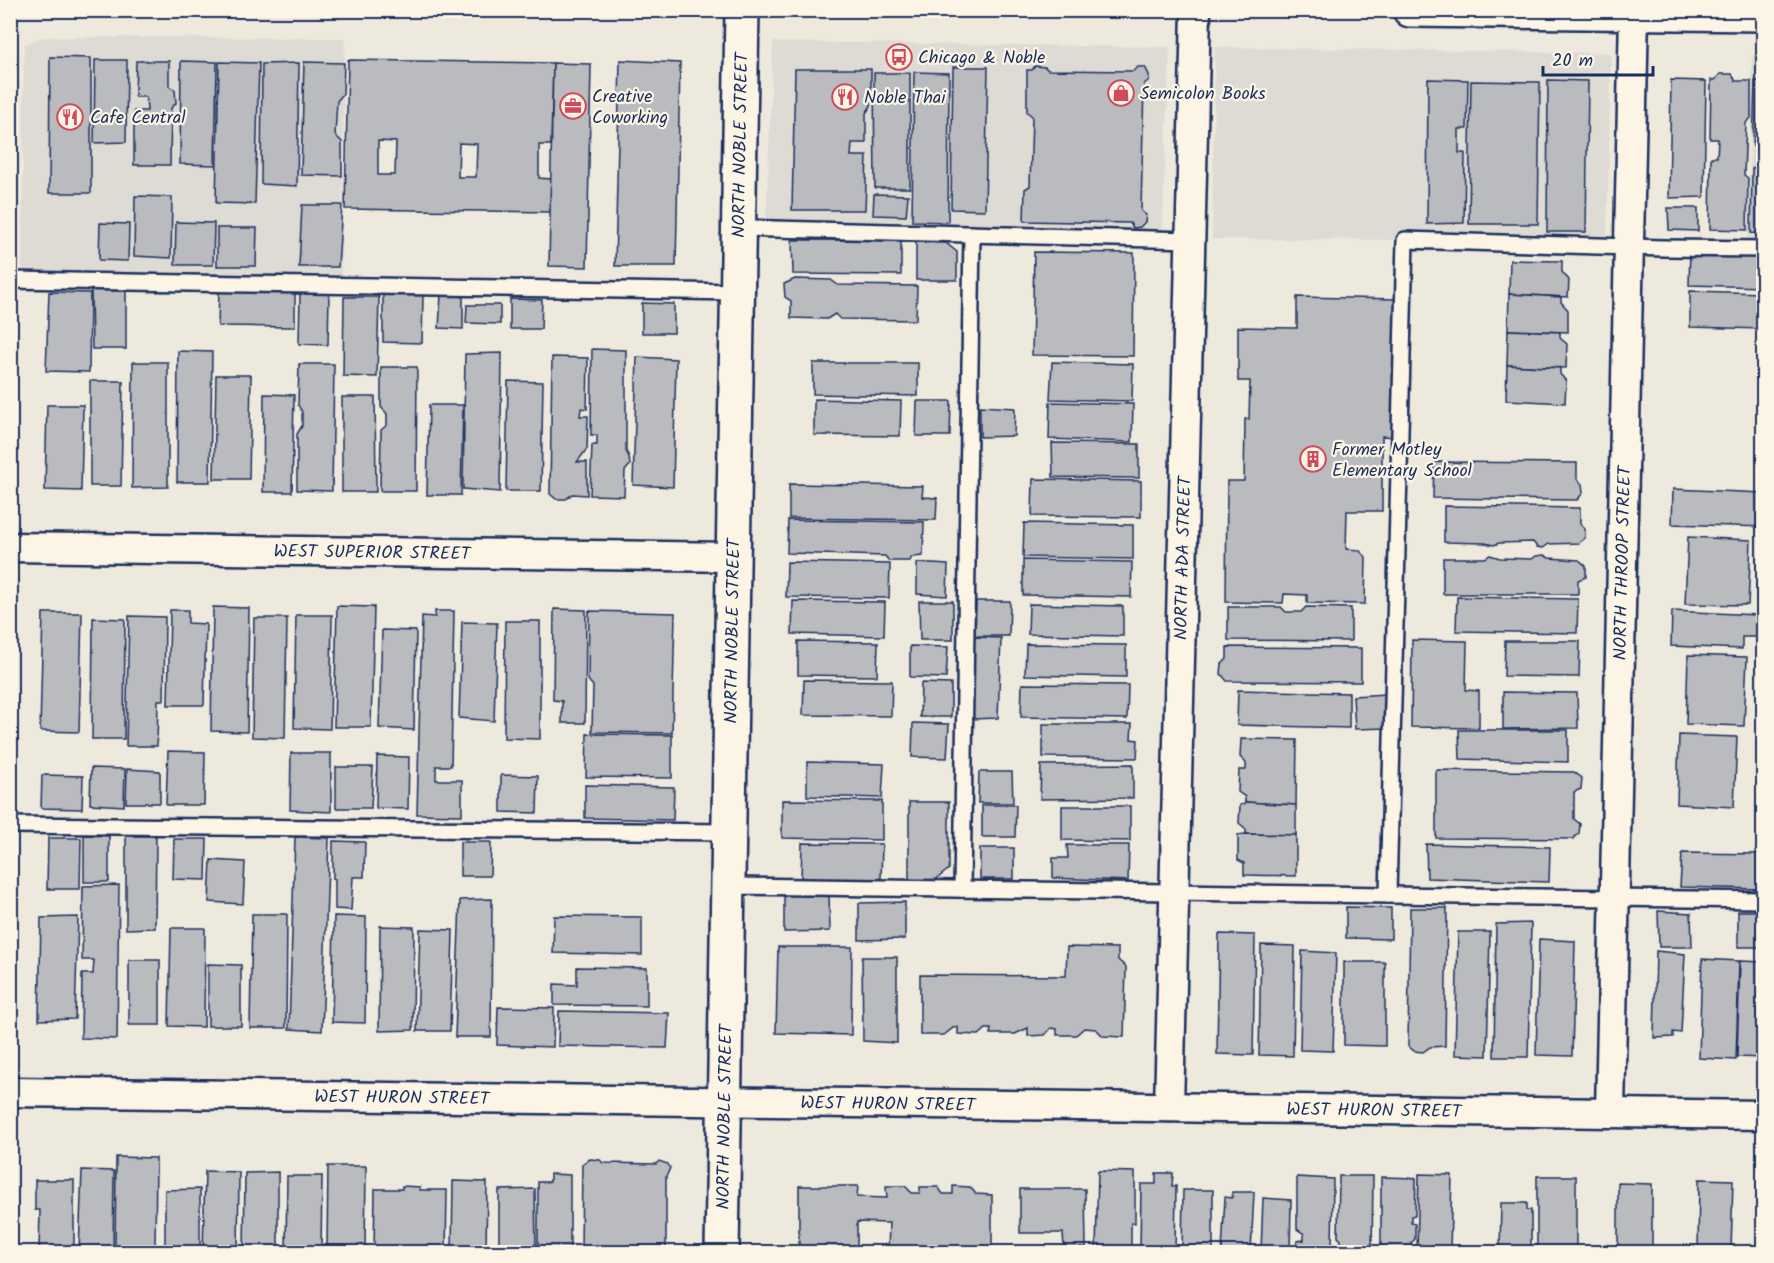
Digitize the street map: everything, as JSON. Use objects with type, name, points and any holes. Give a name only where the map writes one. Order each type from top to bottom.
[{"type":"street","name":"NORTH NOBLE STREET","points":[[722,1252],[742,10]]},
{"type":"street","name":"NORTH ADA STREET","points":[[1169,1107],[1196,10]]},
{"type":"street","points":[[1410,10],[1764,14]]},
{"type":"street","name":"NORTH THROOP STREET","points":[[1610,1112],[1634,13]]},
{"type":"street","name":"WEST SUPERIOR STREET","points":[[10,547],[734,557]]},
{"type":"street","name":"WEST HURON STREET","points":[[10,1092],[1764,1114]]},
{"type":"lane","points":[[739,228],[1191,240]]},
{"type":"lane","points":[[962,889],[972,234]]},
{"type":"lane","points":[[1388,895],[1405,240],[1764,249]]},
{"type":"lane","points":[[10,280],[738,292]]},
{"type":"lane","points":[[10,825],[729,832]]},
{"type":"lane","points":[[728,886],[1764,900]]},
{"type":"shaded area","points":[[42,37],[345,38],[341,288],[22,283],[24,45]]},
{"type":"shaded area","points":[[773,42],[1170,47],[1162,239],[766,228]]},
{"type":"shaded area","points":[[1215,47],[1611,53],[1607,246],[1405,240],[1212,239]]},
{"type":"shaded area","points":[[1752,56],[1763,56],[1763,249],[1748,248]]},
{"type":"building","points":[[50,57],[91,58],[91,193],[49,193]]},
{"type":"building","points":[[95,60],[127,60],[126,142],[94,143]]},
{"type":"building","points":[[348,60],[553,63],[551,145],[539,145],[539,178],[551,179],[550,212],[345,209]],"holes":[[[378,141],[396,142],[395,175],[378,175]],[[459,143],[477,144],[476,177],[458,177]]]},
{"type":"building","points":[[620,60],[680,63],[676,266],[615,266]]},
{"type":"building","points":[[136,61],[169,61],[169,86],[175,90],[176,103],[171,108],[170,165],[134,165],[134,111],[147,111],[146,97],[135,97]]},
{"type":"building","points":[[181,61],[217,62],[215,165],[180,164]]},
{"type":"building","points":[[219,62],[259,63],[255,204],[216,203]]},
{"type":"building","points":[[304,62],[344,63],[343,94],[337,101],[335,135],[342,142],[342,176],[301,175]]},
{"type":"building","points":[[299,63],[297,186],[261,184],[262,64]]},
{"type":"building","points":[[553,63],[591,64],[587,267],[549,266]]},
{"type":"building","points":[[1035,66],[1045,67],[1048,70],[1133,71],[1138,67],[1145,67],[1149,80],[1144,84],[1141,211],[1146,215],[1145,222],[1140,227],[1133,228],[1130,223],[1024,221],[1025,189],[1030,186],[1032,116],[1027,112],[1027,70],[1032,70]]},
{"type":"building","points":[[953,67],[988,67],[985,210],[951,209]]},
{"type":"building","points":[[795,69],[871,69],[871,106],[866,113],[866,143],[852,143],[851,156],[867,156],[865,210],[792,210]]},
{"type":"building","points":[[914,72],[949,73],[948,222],[912,221]]},
{"type":"building","points":[[874,73],[910,73],[910,188],[875,188]]},
{"type":"building","points":[[1720,74],[1732,74],[1736,81],[1751,81],[1751,118],[1746,123],[1744,175],[1748,178],[1747,230],[1710,229],[1711,157],[1717,157],[1718,139],[1710,139],[1711,80],[1715,80]]},
{"type":"building","points":[[1428,79],[1468,80],[1467,129],[1459,129],[1459,153],[1465,153],[1464,223],[1427,224]]},
{"type":"building","points":[[1548,80],[1588,81],[1586,232],[1547,232]]},
{"type":"building","points":[[1671,80],[1706,81],[1704,197],[1669,198]]},
{"type":"building","points":[[1471,81],[1540,82],[1538,224],[1469,224]]},
{"type":"building","points":[[1755,81],[1764,81],[1764,234],[1751,233],[1752,169],[1757,165],[1757,151],[1753,146]]},
{"type":"building","points":[[874,194],[908,195],[906,216],[873,215]]},
{"type":"building","points":[[135,196],[172,197],[171,258],[134,256]]},
{"type":"building","points":[[302,205],[342,205],[338,267],[299,267]]},
{"type":"building","points":[[1668,208],[1698,208],[1698,231],[1669,230]]},
{"type":"building","points":[[176,222],[214,223],[213,265],[175,265]]},
{"type":"building","points":[[100,223],[129,224],[128,261],[99,260]]},
{"type":"building","points":[[217,228],[257,228],[256,266],[217,266]]},
{"type":"building","points":[[792,240],[901,240],[901,275],[793,274]]},
{"type":"building","points":[[916,242],[946,243],[957,252],[957,280],[916,280]]},
{"type":"building","points":[[1690,250],[1764,253],[1764,287],[1689,285]]},
{"type":"building","points":[[1034,252],[1134,253],[1133,356],[1032,355]]},
{"type":"building","points":[[1510,260],[1562,261],[1562,272],[1569,280],[1568,297],[1509,294]]},
{"type":"building","points":[[795,279],[831,280],[838,285],[917,286],[916,320],[840,319],[835,314],[827,319],[791,318],[791,301],[785,297],[784,284]]},
{"type":"building","points":[[91,290],[126,291],[126,349],[92,349]]},
{"type":"building","points":[[219,290],[295,292],[295,327],[218,326]]},
{"type":"building","points":[[1690,291],[1764,293],[1764,329],[1690,327]]},
{"type":"building","points":[[49,292],[90,293],[89,372],[46,371]]},
{"type":"building","points":[[300,293],[329,294],[328,345],[299,344]]},
{"type":"building","points":[[383,294],[423,295],[422,343],[383,342]]},
{"type":"building","points":[[1509,294],[1561,297],[1561,302],[1568,310],[1568,332],[1508,330]]},
{"type":"building","points":[[441,295],[463,295],[463,329],[439,328]]},
{"type":"building","points":[[344,297],[379,297],[377,377],[343,376]]},
{"type":"building","name":"Former Motley Elementary School","points":[[1297,297],[1398,299],[1396,437],[1382,436],[1382,511],[1347,511],[1346,549],[1359,550],[1366,557],[1365,604],[1307,603],[1307,595],[1284,594],[1283,603],[1226,602],[1227,481],[1244,481],[1245,419],[1249,419],[1250,381],[1238,381],[1238,327],[1297,328]]},
{"type":"building","points":[[510,299],[542,300],[541,329],[510,329]]},
{"type":"building","points":[[642,303],[674,304],[674,333],[642,333]]},
{"type":"building","points":[[467,305],[500,305],[500,324],[466,323]]},
{"type":"building","points":[[1508,330],[1560,332],[1560,338],[1567,344],[1566,368],[1507,365]]},
{"type":"building","points":[[592,349],[626,350],[626,451],[630,465],[625,471],[624,496],[590,495],[592,445],[597,445],[597,435],[591,435]]},
{"type":"building","points":[[178,351],[212,352],[210,482],[177,482]]},
{"type":"building","points":[[502,353],[500,492],[463,489],[465,354]]},
{"type":"building","points":[[552,357],[588,358],[587,409],[581,408],[580,416],[588,416],[587,449],[577,462],[587,462],[587,495],[572,494],[566,499],[556,499],[550,494]]},
{"type":"building","points":[[637,357],[676,359],[673,487],[633,485]]},
{"type":"building","points":[[133,362],[168,362],[168,487],[132,488]]},
{"type":"building","points":[[1052,362],[1133,364],[1132,401],[1050,399]]},
{"type":"building","points":[[813,363],[918,363],[918,396],[813,394]]},
{"type":"building","points":[[299,364],[334,364],[332,491],[297,490],[297,434],[302,426],[302,412],[298,405]]},
{"type":"building","points":[[1507,365],[1560,368],[1560,374],[1566,381],[1565,403],[1506,400]]},
{"type":"building","points":[[381,367],[417,367],[416,491],[380,491],[381,430],[387,425],[387,414],[381,407]]},
{"type":"building","points":[[216,375],[251,375],[249,479],[214,479]]},
{"type":"building","points":[[90,381],[123,381],[121,486],[90,486]]},
{"type":"building","points":[[508,381],[543,382],[541,491],[506,491]]},
{"type":"building","points":[[264,394],[294,395],[292,492],[263,492]]},
{"type":"building","points":[[342,397],[375,397],[376,492],[342,492]]},
{"type":"building","points":[[814,399],[901,401],[900,436],[814,435]]},
{"type":"building","points":[[917,401],[951,401],[950,436],[916,436]]},
{"type":"building","points":[[1050,402],[1133,404],[1132,442],[1049,439]]},
{"type":"building","points":[[47,405],[83,405],[81,491],[45,490]]},
{"type":"building","points":[[429,405],[463,405],[461,495],[427,495]]},
{"type":"building","points":[[980,406],[1015,408],[1014,436],[980,437]]},
{"type":"building","points":[[1052,443],[1139,444],[1139,478],[1053,477]]},
{"type":"building","points":[[1434,462],[1577,463],[1577,479],[1582,484],[1583,493],[1577,500],[1433,498]]},
{"type":"building","points":[[1033,479],[1141,481],[1141,517],[1032,516]]},
{"type":"building","points":[[789,484],[923,486],[922,497],[937,498],[936,520],[789,518]]},
{"type":"building","points":[[1673,489],[1764,493],[1764,527],[1672,524]]},
{"type":"building","points":[[1444,506],[1580,508],[1580,524],[1585,529],[1585,538],[1579,543],[1549,544],[1543,548],[1537,547],[1533,542],[1494,545],[1444,542]]},
{"type":"building","points":[[788,520],[924,522],[923,556],[912,557],[910,561],[889,561],[885,556],[787,553]]},
{"type":"building","points":[[1024,523],[1133,525],[1133,559],[1023,557]]},
{"type":"building","points":[[1688,537],[1751,540],[1748,605],[1685,604]]},
{"type":"building","points":[[1490,555],[1500,558],[1532,559],[1544,555],[1549,558],[1579,560],[1586,566],[1586,577],[1578,580],[1578,594],[1443,594],[1443,558],[1485,558]]},
{"type":"building","points":[[1023,560],[1132,562],[1131,597],[1023,595]]},
{"type":"building","points":[[787,562],[890,564],[889,598],[786,597]]},
{"type":"building","points":[[917,563],[948,565],[947,596],[917,594]]},
{"type":"building","points":[[1457,597],[1578,599],[1577,633],[1456,631]]},
{"type":"building","points":[[793,601],[885,602],[884,636],[792,634]]},
{"type":"building","points":[[919,601],[953,601],[953,640],[920,640]]},
{"type":"building","points":[[976,601],[1010,601],[1009,636],[975,636]]},
{"type":"building","points":[[1029,604],[1123,606],[1123,636],[1028,634]]},
{"type":"building","points":[[337,606],[374,607],[371,727],[334,727]]},
{"type":"building","points":[[213,607],[249,608],[247,732],[211,731]]},
{"type":"building","points":[[1228,607],[1281,607],[1286,612],[1301,612],[1306,607],[1351,608],[1351,641],[1228,640]]},
{"type":"building","points":[[554,609],[586,610],[585,723],[562,723],[562,701],[553,700]]},
{"type":"building","points":[[170,610],[188,610],[188,623],[206,624],[204,705],[168,705]]},
{"type":"building","points":[[435,611],[454,611],[451,766],[436,766],[436,780],[462,780],[462,815],[417,814],[422,616],[435,617]]},
{"type":"building","points":[[589,611],[675,613],[672,733],[592,732],[593,686],[588,680]]},
{"type":"building","points":[[1672,611],[1757,615],[1756,637],[1742,637],[1742,649],[1671,646]]},
{"type":"building","points":[[43,613],[82,613],[79,732],[40,731]]},
{"type":"building","points":[[296,615],[332,615],[330,729],[294,728]]},
{"type":"building","points":[[129,616],[165,617],[164,700],[158,700],[157,746],[126,746]]},
{"type":"building","points":[[93,618],[125,619],[124,739],[92,739]]},
{"type":"building","points":[[254,618],[287,618],[285,738],[252,737]]},
{"type":"building","points":[[505,621],[540,621],[540,739],[504,738]]},
{"type":"building","points":[[462,622],[497,623],[494,721],[459,718]]},
{"type":"building","points":[[382,630],[416,631],[414,730],[379,728]]},
{"type":"building","points":[[974,637],[1001,638],[998,718],[971,719]]},
{"type":"building","points":[[1412,640],[1467,641],[1466,690],[1479,691],[1479,728],[1411,727]]},
{"type":"building","points":[[798,641],[878,642],[877,676],[798,675]]},
{"type":"building","points":[[1505,641],[1580,641],[1579,677],[1504,676]]},
{"type":"building","points":[[1026,644],[1126,645],[1126,677],[1025,675]]},
{"type":"building","points":[[910,646],[948,647],[946,678],[910,677]]},
{"type":"building","points":[[1227,647],[1361,648],[1361,682],[1227,681],[1221,674],[1222,664],[1227,659]]},
{"type":"building","points":[[1688,655],[1747,657],[1744,726],[1686,724]]},
{"type":"building","points":[[804,680],[892,681],[891,716],[803,715]]},
{"type":"building","points":[[921,683],[951,684],[951,717],[920,717]]},
{"type":"building","points":[[1022,684],[1128,685],[1127,719],[1021,717]]},
{"type":"building","points":[[1238,690],[1349,693],[1349,728],[1237,725]]},
{"type":"building","points":[[1503,692],[1577,693],[1578,728],[1503,729]]},
{"type":"building","points":[[1386,694],[1388,728],[1355,729],[1353,696]]},
{"type":"building","points":[[913,723],[949,724],[947,758],[912,757]]},
{"type":"building","points":[[1043,724],[1132,724],[1131,739],[1138,740],[1137,758],[1043,757]]},
{"type":"building","points":[[1459,730],[1568,730],[1568,762],[1460,759]]},
{"type":"building","points":[[587,734],[672,735],[672,778],[586,777]]},
{"type":"building","points":[[1679,735],[1737,737],[1734,807],[1677,804]]},
{"type":"building","points":[[1241,739],[1297,740],[1296,805],[1245,802],[1245,797],[1238,792],[1239,770],[1246,770],[1246,763],[1240,757]]},
{"type":"building","points":[[168,751],[205,752],[204,805],[166,805]]},
{"type":"building","points":[[291,753],[331,753],[331,812],[290,810]]},
{"type":"building","points":[[377,756],[409,757],[408,809],[376,808]]},
{"type":"building","points":[[807,762],[884,764],[882,798],[807,796]]},
{"type":"building","points":[[1133,764],[1133,798],[1040,799],[1041,765]]},
{"type":"building","points":[[336,767],[373,767],[371,808],[336,808]]},
{"type":"building","points":[[91,768],[125,769],[124,806],[90,804]]},
{"type":"building","points":[[127,769],[160,771],[160,803],[126,803]]},
{"type":"building","points":[[1436,770],[1574,772],[1582,778],[1581,789],[1574,792],[1574,819],[1580,824],[1579,833],[1573,839],[1436,838]]},
{"type":"building","points":[[979,772],[1012,772],[1013,803],[978,803]]},
{"type":"building","points":[[42,775],[83,776],[82,809],[41,808]]},
{"type":"building","points":[[501,775],[538,776],[537,813],[501,812]]},
{"type":"building","points":[[585,785],[674,787],[673,820],[585,818]]},
{"type":"building","points":[[782,800],[882,801],[882,840],[782,838]]},
{"type":"building","points":[[909,802],[949,802],[949,869],[934,881],[909,881]]},
{"type":"building","points":[[1245,802],[1296,805],[1296,835],[1246,834],[1246,829],[1239,823],[1240,805]]},
{"type":"building","points":[[982,805],[1016,805],[1015,837],[982,837]]},
{"type":"building","points":[[1062,806],[1130,806],[1130,841],[1062,840]]},
{"type":"building","points":[[84,835],[109,836],[109,882],[84,882]]},
{"type":"building","points":[[1238,835],[1296,835],[1296,876],[1244,875],[1244,863],[1238,860]]},
{"type":"building","points":[[126,836],[156,836],[155,928],[126,929]]},
{"type":"building","points":[[295,837],[329,838],[322,1031],[289,1029]]},
{"type":"building","points":[[48,838],[81,838],[80,889],[47,889]]},
{"type":"building","points":[[174,839],[207,839],[206,880],[173,879]]},
{"type":"building","points":[[333,841],[365,842],[364,877],[353,877],[351,910],[335,909]]},
{"type":"building","points":[[460,842],[491,842],[490,876],[460,876]]},
{"type":"building","points":[[802,843],[882,844],[881,880],[801,879]]},
{"type":"building","points":[[1426,844],[1550,847],[1549,882],[1427,878]]},
{"type":"building","points":[[1067,845],[1129,845],[1128,881],[1053,878],[1053,858],[1068,858]]},
{"type":"building","points":[[980,848],[1014,848],[1014,879],[980,879]]},
{"type":"building","points":[[1682,853],[1761,854],[1762,889],[1680,887]]},
{"type":"building","points":[[211,860],[245,862],[243,904],[209,902]]},
{"type":"building","points":[[119,885],[117,1039],[81,1038],[82,974],[93,974],[94,960],[82,960],[83,886]]},
{"type":"building","points":[[784,894],[829,894],[830,931],[784,932]]},
{"type":"building","points":[[492,899],[491,1037],[455,1037],[460,900]]},
{"type":"building","points":[[905,902],[905,939],[859,940],[859,903]]},
{"type":"building","points":[[1346,907],[1391,908],[1391,939],[1346,938]]},
{"type":"building","points":[[1410,908],[1447,908],[1445,1046],[1430,1047],[1423,1052],[1414,1051],[1408,1046]]},
{"type":"building","points":[[1658,911],[1691,913],[1692,947],[1659,947]]},
{"type":"building","points":[[1738,911],[1764,911],[1764,947],[1738,947]]},
{"type":"building","points":[[252,914],[287,914],[286,1028],[250,1028]]},
{"type":"building","points":[[334,916],[366,917],[365,1023],[332,1022]]},
{"type":"building","points":[[554,916],[642,917],[642,955],[553,953]]},
{"type":"building","points":[[78,917],[75,1019],[39,1020],[41,918]]},
{"type":"building","points":[[1531,923],[1528,1057],[1494,1057],[1496,924]]},
{"type":"building","points":[[380,926],[414,927],[413,1030],[379,1031]]},
{"type":"building","points":[[171,928],[205,928],[204,1027],[169,1026]]},
{"type":"building","points":[[420,929],[453,930],[450,1031],[417,1031]]},
{"type":"building","points":[[1458,932],[1490,932],[1487,1056],[1455,1055]]},
{"type":"building","points":[[1219,934],[1255,935],[1253,1055],[1217,1054]]},
{"type":"building","points":[[1539,939],[1575,941],[1572,1056],[1536,1055]]},
{"type":"building","points":[[1261,945],[1295,946],[1293,1056],[1259,1055]]},
{"type":"building","points":[[778,947],[852,947],[851,1035],[776,1033]]},
{"type":"building","points":[[1067,947],[1118,948],[1118,960],[1126,967],[1124,1037],[1103,1036],[1096,1029],[1084,1028],[1076,1035],[1057,1035],[1057,1029],[1051,1028],[1045,1035],[1028,1036],[1028,1028],[1015,1034],[990,1034],[991,1029],[986,1029],[979,1035],[958,1034],[958,1027],[944,1035],[920,1035],[920,975],[1066,976]]},
{"type":"building","points":[[1302,951],[1336,953],[1333,1051],[1300,1050]]},
{"type":"building","points":[[1656,951],[1685,954],[1681,1033],[1673,1032],[1673,1037],[1654,1038]]},
{"type":"building","points":[[862,957],[897,957],[897,1043],[863,1041]]},
{"type":"building","points":[[1702,959],[1739,961],[1736,1060],[1699,1058]]},
{"type":"building","points":[[129,960],[160,960],[160,1025],[129,1025]]},
{"type":"building","points":[[1740,961],[1764,962],[1764,1058],[1737,1057]]},
{"type":"building","points":[[1344,962],[1385,962],[1385,1046],[1344,1045]]},
{"type":"building","points":[[208,964],[241,965],[241,1026],[208,1026]]},
{"type":"building","points":[[577,967],[647,968],[647,1006],[554,1005],[554,984],[577,985]]},
{"type":"building","points":[[498,1007],[554,1008],[553,1047],[497,1045]]},
{"type":"building","points":[[559,1011],[669,1013],[667,1048],[558,1046]]},
{"type":"building","points":[[116,1157],[156,1158],[155,1252],[115,1252]]},
{"type":"building","points":[[590,1159],[600,1160],[603,1163],[656,1164],[659,1161],[668,1164],[670,1168],[666,1177],[666,1252],[581,1252],[582,1164]]},
{"type":"building","points":[[328,1166],[366,1166],[365,1252],[327,1252]]},
{"type":"building","points":[[82,1170],[114,1171],[113,1252],[79,1252]]},
{"type":"building","points":[[205,1171],[239,1172],[238,1252],[203,1252]]},
{"type":"building","points":[[1098,1171],[1135,1172],[1135,1223],[1131,1223],[1131,1252],[1096,1252]]},
{"type":"building","points":[[278,1172],[278,1252],[244,1252],[245,1173]]},
{"type":"building","points":[[1156,1173],[1173,1173],[1172,1186],[1176,1186],[1175,1252],[1140,1252],[1141,1184],[1156,1184]]},
{"type":"building","points":[[550,1174],[570,1175],[570,1252],[538,1252],[538,1182],[550,1182]]},
{"type":"building","points":[[1419,1174],[1452,1175],[1450,1250],[1417,1252]]},
{"type":"building","points":[[287,1176],[322,1176],[321,1252],[286,1252]]},
{"type":"building","points":[[1339,1176],[1373,1176],[1372,1252],[1341,1252],[1341,1240],[1338,1237]]},
{"type":"building","points":[[1537,1176],[1576,1176],[1576,1252],[1537,1252]]},
{"type":"building","points":[[1297,1177],[1333,1179],[1332,1252],[1296,1252],[1297,1241],[1304,1240],[1304,1234],[1297,1229]]},
{"type":"building","points":[[1381,1177],[1416,1178],[1415,1215],[1411,1216],[1411,1223],[1415,1224],[1415,1239],[1411,1243],[1411,1252],[1381,1252]]},
{"type":"building","points":[[1699,1179],[1733,1180],[1731,1252],[1698,1252]]},
{"type":"building","points":[[35,1180],[74,1180],[74,1252],[39,1252],[40,1210],[35,1210]]},
{"type":"building","points":[[453,1181],[487,1182],[486,1252],[452,1252]]},
{"type":"building","points":[[1618,1183],[1652,1184],[1652,1252],[1618,1252]]},
{"type":"building","points":[[402,1186],[420,1187],[420,1190],[447,1190],[446,1252],[374,1252],[375,1189],[402,1189]]},
{"type":"building","points":[[799,1186],[858,1186],[857,1197],[887,1198],[886,1186],[905,1186],[912,1193],[920,1193],[920,1187],[938,1187],[943,1194],[953,1194],[953,1186],[970,1187],[976,1194],[992,1195],[992,1252],[888,1252],[889,1223],[857,1222],[857,1252],[799,1252]]},
{"type":"building","points":[[200,1189],[200,1252],[165,1252],[165,1190]]},
{"type":"building","points":[[535,1189],[536,1252],[499,1252],[499,1190]]},
{"type":"building","points":[[1020,1189],[1085,1189],[1086,1248],[1064,1248],[1063,1233],[1020,1233]]},
{"type":"building","points":[[1183,1190],[1213,1190],[1213,1252],[1182,1252]]},
{"type":"building","points":[[1232,1192],[1254,1192],[1251,1252],[1222,1252],[1225,1197],[1232,1198]]},
{"type":"building","points":[[1263,1198],[1291,1200],[1290,1252],[1261,1252]]},
{"type":"building","points":[[1501,1203],[1527,1203],[1527,1210],[1531,1210],[1531,1252],[1500,1252]]},
{"type":"place","name":"Chicago & Noble","points":[[899,57]]},
{"type":"place","name":"Semicolon Books","points":[[1121,93]]},
{"type":"place","name":"Noble Thai","points":[[845,97]]},
{"type":"place","name":"Creative Coworking","points":[[573,106]]},
{"type":"place","name":"Cafe Central","points":[[70,117]]},
{"type":"place","name":"Former Motley Elementary School","points":[[1313,459]]}]
